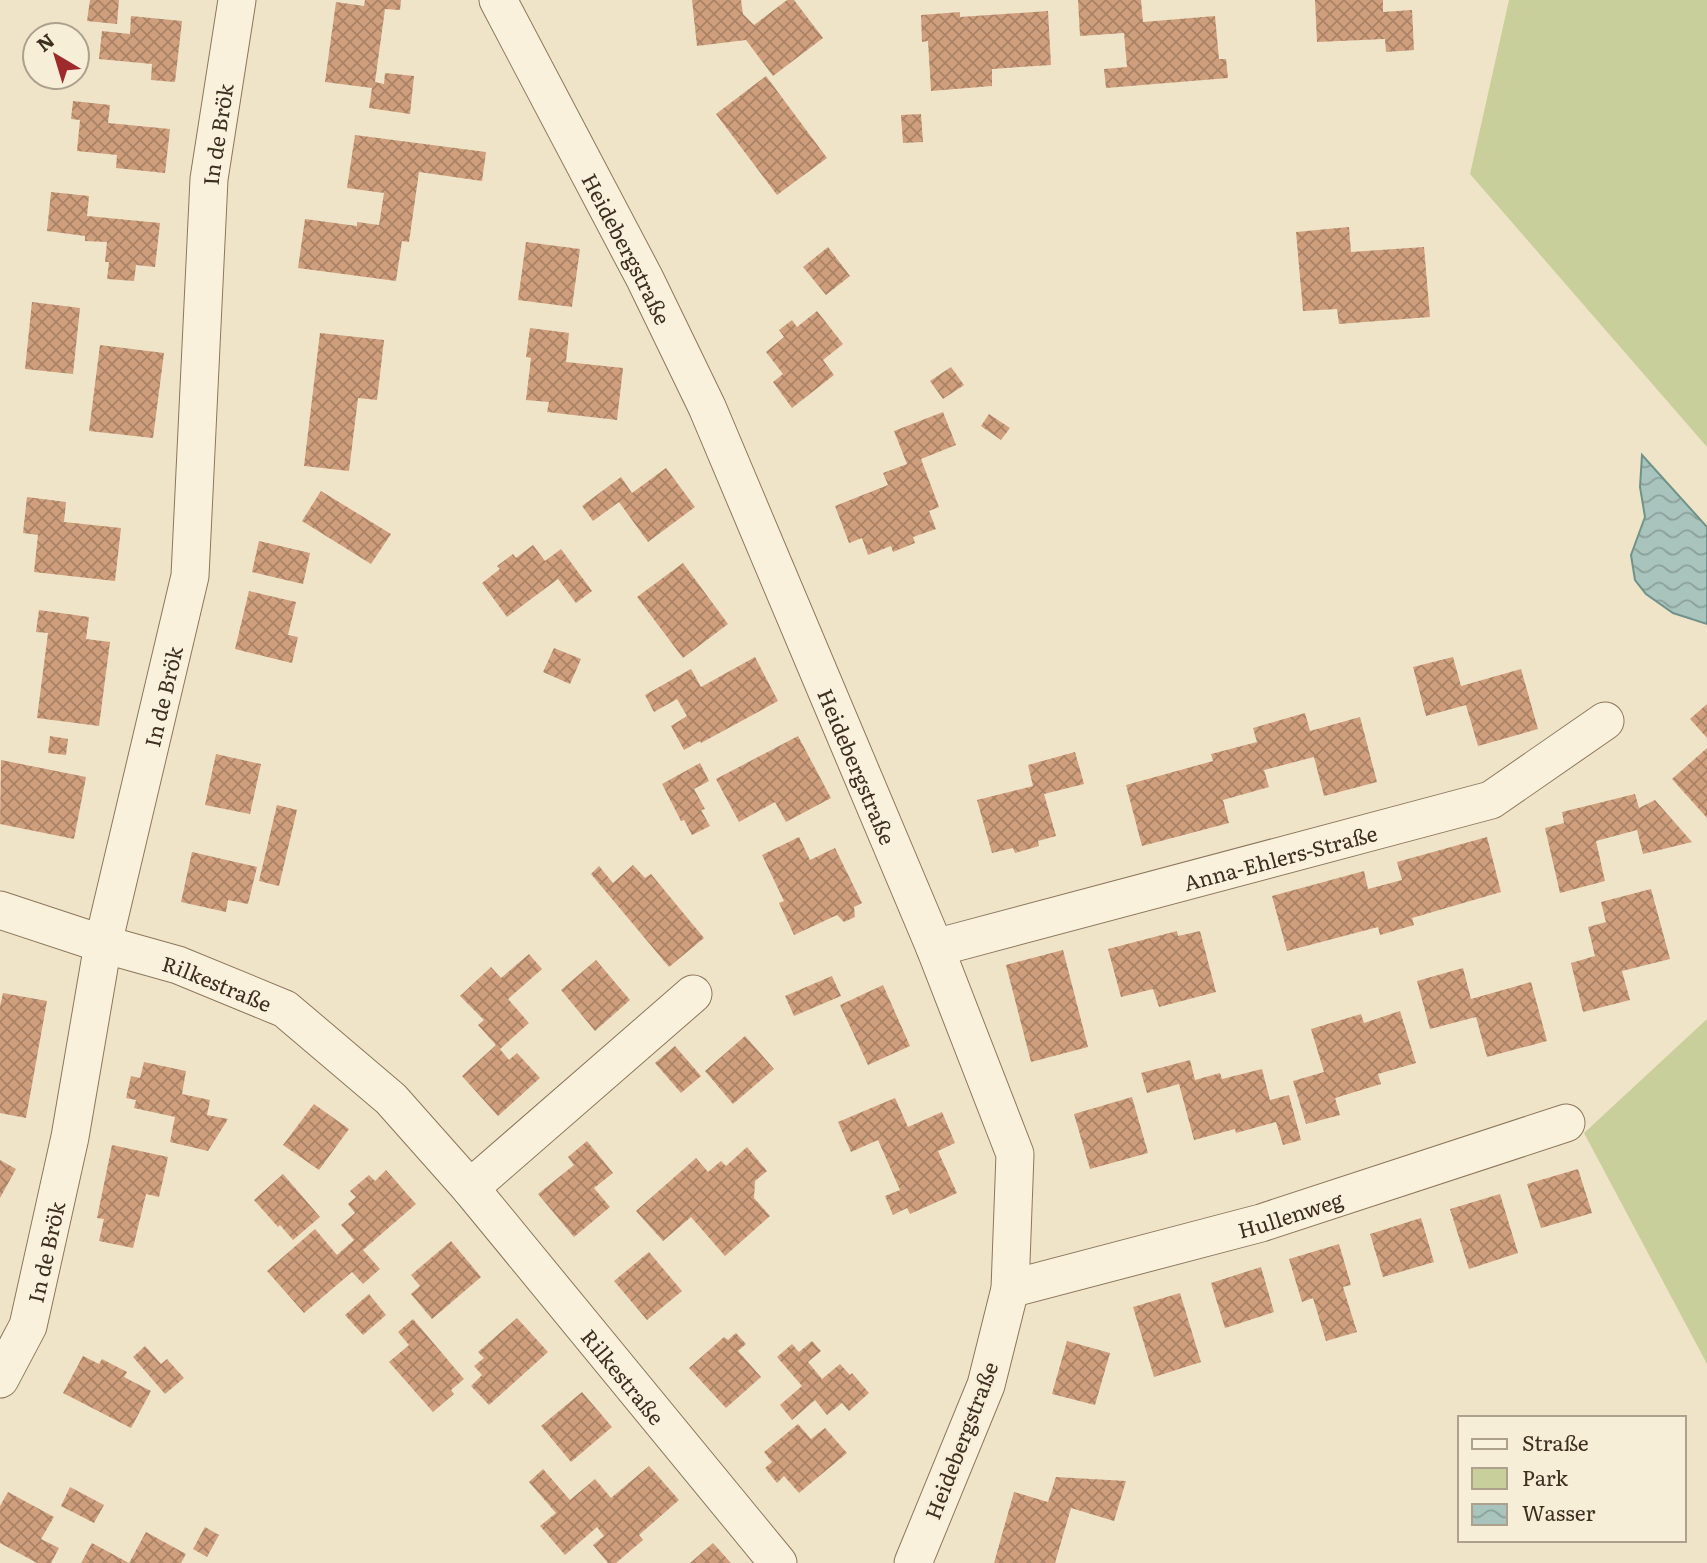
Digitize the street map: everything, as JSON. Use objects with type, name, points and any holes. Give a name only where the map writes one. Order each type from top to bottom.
[{"type":"street","name":"In de Brök","points":[[0,1379],[28,1326],[70,1137],[103,944],[190,576],[209,179],[237,0]]},
{"type":"street","name":"Heidebergstraße","points":[[502,1],[645,279],[707,407],[935,948],[1015,1154],[1010,1289],[986,1385],[913,1563]]},
{"type":"street","name":"Anna-Ehlers-Straße","points":[[935,948],[1490,800],[1605,722]]},
{"type":"street","name":"Rilkestraße","points":[[0,910],[178,965],[285,1009],[391,1099],[470,1188],[778,1563]]},
{"type":"street","points":[[470,1188],[692,994]]},
{"type":"street","name":"Hullenweg","points":[[1010,1289],[1261,1223],[1566,1123]]},
{"type":"green space","points":[[1509,0],[1707,0],[1707,447],[1470,174]]},
{"type":"green space","points":[[1707,1019],[1707,1364],[1584,1133]]},
{"type":"water","points":[[1642,455],[1707,527],[1707,624],[1673,613],[1646,594],[1635,580],[1631,555],[1645,517],[1640,487]]},
{"type":"building","points":[[90,0],[119,0],[117,24],[87,21]]},
{"type":"building","points":[[365,0],[401,0],[400,10],[385,9],[375,82],[384,84],[385,73],[414,76],[410,114],[369,108],[372,88],[325,82],[336,2],[364,6]]},
{"type":"building","points":[[692,0],[741,0],[743,14],[754,25],[787,0],[794,0],[823,38],[773,76],[746,40],[697,46]]},
{"type":"building","points":[[1078,0],[1141,0],[1143,22],[1215,16],[1219,59],[1226,59],[1228,78],[1106,88],[1104,69],[1127,67],[1124,33],[1080,36]]},
{"type":"building","points":[[1315,0],[1383,0],[1383,12],[1412,10],[1414,50],[1386,52],[1385,39],[1317,42]]},
{"type":"building","points":[[1048,11],[1051,65],[992,69],[992,86],[931,91],[928,41],[922,42],[921,15],[960,12],[960,17]]},
{"type":"building","points":[[131,16],[182,21],[175,82],[151,80],[152,64],[99,59],[102,31],[130,34]]},
{"type":"building","points":[[766,76],[827,158],[777,195],[716,114]]},
{"type":"building","points":[[73,101],[110,105],[108,123],[170,129],[165,173],[116,168],[117,155],[77,151],[80,120],[71,119]]},
{"type":"building","points":[[921,114],[923,142],[903,143],[901,115]]},
{"type":"building","points":[[355,135],[486,152],[482,181],[419,172],[409,242],[402,241],[396,281],[298,268],[305,219],[357,226],[357,222],[379,225],[384,193],[347,188]]},
{"type":"building","points":[[51,192],[89,196],[87,216],[160,223],[155,267],[136,265],[134,281],[107,279],[107,242],[85,241],[85,236],[47,231]]},
{"type":"building","points":[[1349,227],[1351,252],[1424,247],[1430,317],[1339,324],[1337,309],[1303,311],[1296,232]]},
{"type":"building","points":[[526,242],[580,249],[572,307],[518,300]]},
{"type":"building","points":[[828,247],[850,276],[826,295],[803,267]]},
{"type":"building","points":[[32,302],[80,308],[73,374],[25,369]]},
{"type":"building","points":[[817,311],[843,344],[823,360],[834,375],[792,408],[773,382],[783,374],[766,352],[784,337],[779,330],[792,320],[797,327]]},
{"type":"building","points":[[530,328],[569,333],[566,362],[623,368],[617,420],[547,412],[549,402],[526,400],[531,358],[526,357]]},
{"type":"building","points":[[320,333],[384,340],[377,400],[358,398],[349,471],[304,466]]},
{"type":"building","points":[[100,345],[164,353],[153,438],[89,431]]},
{"type":"building","points":[[951,367],[964,385],[943,399],[930,381]]},
{"type":"building","points":[[943,412],[956,445],[921,459],[939,507],[929,511],[936,529],[913,537],[915,543],[893,552],[891,546],[868,555],[862,538],[849,543],[835,506],[888,485],[883,473],[907,464],[894,431]]},
{"type":"building","points":[[989,414],[1010,428],[1001,440],[981,426]]},
{"type":"building","points":[[666,468],[695,507],[648,542],[619,502],[593,521],[582,506],[621,477],[632,493]]},
{"type":"building","points":[[321,491],[391,534],[371,564],[302,521]]},
{"type":"building","points":[[27,497],[66,502],[64,522],[121,528],[115,581],[34,572],[38,535],[23,533]]},
{"type":"building","points":[[259,541],[310,553],[303,584],[252,572]]},
{"type":"building","points":[[533,545],[545,561],[561,549],[592,591],[576,603],[558,579],[507,617],[482,583],[500,569],[497,566],[513,554],[516,558]]},
{"type":"building","points":[[683,563],[728,624],[683,658],[637,597]]},
{"type":"building","points":[[249,591],[296,602],[288,635],[298,637],[292,663],[235,649]]},
{"type":"building","points":[[39,610],[89,617],[86,639],[110,642],[99,726],[37,718],[48,633],[36,632]]},
{"type":"building","points":[[554,648],[581,659],[570,684],[543,672]]},
{"type":"building","points":[[755,657],[778,701],[684,750],[671,726],[687,716],[677,699],[654,712],[645,695],[691,669],[701,687]]},
{"type":"building","points":[[1453,657],[1461,686],[1521,669],[1538,729],[1478,746],[1466,705],[1426,716],[1413,667]]},
{"type":"building","points":[[1707,704],[1707,738],[1690,719]]},
{"type":"building","points":[[1305,713],[1310,731],[1360,717],[1377,782],[1324,796],[1314,757],[1264,770],[1269,787],[1223,800],[1229,823],[1142,846],[1126,785],[1213,761],[1211,754],[1257,742],[1253,728]]},
{"type":"building","points":[[50,736],[68,739],[66,755],[48,753]]},
{"type":"building","points":[[798,736],[831,798],[786,822],[775,802],[739,822],[716,779]]},
{"type":"building","points":[[1707,748],[1707,818],[1672,779]]},
{"type":"building","points":[[1075,752],[1084,784],[1044,794],[1056,836],[1038,841],[1039,846],[1015,853],[1013,848],[992,853],[977,800],[1033,786],[1028,765]]},
{"type":"building","points":[[216,754],[261,764],[250,814],[205,805]]},
{"type":"building","points":[[1,760],[86,777],[74,839],[0,824]]},
{"type":"building","points":[[700,763],[709,781],[694,789],[705,809],[701,810],[710,826],[692,835],[684,820],[681,821],[662,784]]},
{"type":"building","points":[[1635,794],[1639,808],[1655,800],[1692,842],[1643,854],[1637,830],[1596,841],[1605,881],[1560,893],[1545,828],[1564,823],[1562,812]]},
{"type":"building","points":[[277,805],[297,810],[279,886],[259,881]]},
{"type":"building","points":[[799,837],[810,860],[835,848],[862,903],[854,907],[855,917],[844,922],[837,915],[794,935],[779,903],[784,901],[762,855]]},
{"type":"building","points":[[1487,837],[1501,892],[1412,918],[1414,925],[1380,935],[1378,927],[1287,951],[1272,896],[1364,871],[1368,889],[1402,880],[1397,862]]},
{"type":"building","points":[[192,852],[257,867],[248,904],[228,900],[226,912],[181,902]]},
{"type":"building","points":[[633,865],[645,878],[651,874],[704,938],[669,967],[591,874],[599,866],[613,883]]},
{"type":"building","points":[[1651,889],[1670,959],[1622,971],[1630,1000],[1583,1012],[1571,963],[1595,956],[1588,927],[1606,922],[1601,902]]},
{"type":"building","points":[[1177,931],[1178,936],[1200,931],[1216,992],[1159,1007],[1153,989],[1121,997],[1108,949]]},
{"type":"building","points":[[1063,950],[1088,1047],[1031,1062],[1006,965]]},
{"type":"building","points":[[529,954],[542,969],[508,999],[529,1023],[500,1049],[509,1060],[517,1053],[540,1078],[498,1116],[462,1076],[496,1045],[478,1025],[484,1020],[460,996],[491,967],[501,978]]},
{"type":"building","points":[[596,960],[630,1000],[595,1031],[561,990]]},
{"type":"building","points":[[1463,968],[1471,999],[1531,982],[1547,1041],[1487,1057],[1476,1017],[1430,1029],[1417,981]]},
{"type":"building","points":[[832,976],[841,996],[794,1016],[785,996]]},
{"type":"building","points":[[883,985],[910,1046],[868,1065],[840,1005]]},
{"type":"building","points":[[3,993],[47,1001],[26,1118],[0,1113],[0,1006]]},
{"type":"building","points":[[1400,1011],[1416,1063],[1378,1074],[1381,1084],[1335,1098],[1340,1115],[1306,1124],[1293,1081],[1324,1072],[1311,1029],[1361,1014],[1364,1023]]},
{"type":"building","points":[[745,1036],[774,1069],[733,1104],[705,1071]]},
{"type":"building","points":[[675,1046],[701,1076],[681,1093],[655,1063]]},
{"type":"building","points":[[1190,1060],[1195,1080],[1220,1073],[1222,1079],[1262,1069],[1270,1100],[1289,1095],[1301,1140],[1283,1145],[1276,1122],[1236,1133],[1235,1129],[1194,1140],[1179,1084],[1147,1093],[1141,1073]]},
{"type":"building","points":[[144,1062],[186,1071],[182,1094],[210,1100],[207,1115],[228,1119],[208,1151],[170,1142],[175,1117],[134,1108],[136,1100],[126,1098],[131,1076],[140,1078]]},
{"type":"building","points":[[1132,1097],[1148,1153],[1090,1169],[1074,1114]]},
{"type":"building","points":[[895,1098],[908,1127],[942,1112],[955,1143],[938,1151],[957,1193],[910,1214],[907,1208],[893,1215],[885,1196],[900,1190],[878,1140],[851,1152],[838,1122]]},
{"type":"building","points":[[314,1104],[349,1129],[319,1170],[283,1145]]},
{"type":"building","points":[[587,1141],[613,1173],[594,1188],[610,1207],[574,1237],[538,1194],[574,1165],[568,1157]]},
{"type":"building","points":[[112,1145],[168,1157],[159,1197],[146,1194],[133,1248],[99,1241],[104,1219],[97,1218]]},
{"type":"building","points":[[747,1147],[767,1171],[755,1181],[754,1198],[770,1216],[725,1256],[691,1217],[663,1241],[636,1211],[696,1158],[708,1172],[721,1161],[726,1166]]},
{"type":"building","points":[[0,1160],[16,1169],[0,1198]]},
{"type":"building","points":[[1578,1169],[1592,1213],[1541,1228],[1527,1184]]},
{"type":"building","points":[[386,1170],[416,1204],[363,1250],[380,1269],[363,1284],[352,1272],[304,1313],[267,1271],[315,1229],[337,1255],[354,1240],[341,1225],[355,1213],[348,1204],[356,1197],[350,1191],[369,1175],[375,1181]]},
{"type":"building","points":[[283,1174],[320,1217],[293,1240],[254,1200]]},
{"type":"building","points":[[1500,1194],[1518,1253],[1469,1269],[1450,1209]]},
{"type":"building","points":[[1421,1218],[1434,1262],[1383,1277],[1370,1234]]},
{"type":"building","points":[[451,1241],[481,1277],[432,1319],[411,1294],[420,1286],[411,1275]]},
{"type":"building","points":[[1339,1244],[1351,1285],[1343,1287],[1357,1332],[1326,1341],[1313,1298],[1302,1302],[1289,1259]]},
{"type":"building","points":[[649,1252],[682,1291],[647,1320],[614,1281]]},
{"type":"building","points":[[1261,1267],[1274,1312],[1225,1328],[1211,1283]]},
{"type":"building","points":[[1180,1293],[1201,1362],[1154,1377],[1133,1307]]},
{"type":"building","points":[[369,1294],[386,1315],[363,1335],[345,1315]]},
{"type":"building","points":[[517,1318],[548,1352],[489,1405],[471,1386],[482,1375],[474,1366],[484,1358],[478,1352]]},
{"type":"building","points":[[413,1319],[464,1379],[451,1390],[454,1394],[433,1412],[389,1362],[409,1345],[398,1332]]},
{"type":"building","points":[[736,1333],[746,1344],[738,1351],[761,1377],[726,1408],[689,1368],[724,1337],[728,1340]]},
{"type":"building","points":[[812,1341],[821,1351],[808,1362],[822,1379],[840,1364],[850,1375],[852,1373],[869,1393],[849,1411],[842,1403],[827,1415],[815,1400],[792,1420],[780,1405],[802,1386],[777,1357],[792,1344],[799,1352]]},
{"type":"building","points":[[1067,1341],[1110,1353],[1095,1405],[1052,1394]]},
{"type":"building","points":[[145,1346],[161,1364],[167,1359],[184,1378],[165,1394],[133,1357]]},
{"type":"building","points":[[83,1356],[99,1364],[102,1359],[127,1372],[124,1377],[151,1391],[131,1428],[63,1393]]},
{"type":"building","points":[[582,1392],[612,1427],[571,1462],[541,1426]]},
{"type":"building","points":[[798,1424],[811,1439],[825,1428],[847,1453],[799,1493],[784,1476],[777,1483],[765,1468],[772,1462],[764,1452]]},
{"type":"building","points":[[649,1466],[679,1500],[639,1535],[643,1540],[616,1563],[608,1563],[593,1545],[604,1536],[597,1527],[565,1555],[540,1526],[556,1513],[529,1482],[543,1469],[570,1500],[595,1479],[611,1498]]},
{"type":"building","points":[[1056,1477],[1126,1481],[1114,1521],[1071,1508],[1055,1563],[994,1563],[1014,1492],[1048,1502]]},
{"type":"building","points":[[70,1487],[104,1505],[94,1523],[61,1506]]},
{"type":"building","points":[[8,1492],[54,1517],[41,1539],[59,1548],[51,1563],[37,1563],[0,1543],[0,1506]]},
{"type":"building","points":[[205,1527],[219,1535],[207,1557],[193,1549]]},
{"type":"building","points":[[146,1532],[186,1554],[181,1563],[129,1563]]},
{"type":"building","points":[[92,1543],[129,1563],[81,1563]]},
{"type":"building","points":[[713,1543],[731,1563],[690,1563]]}]
